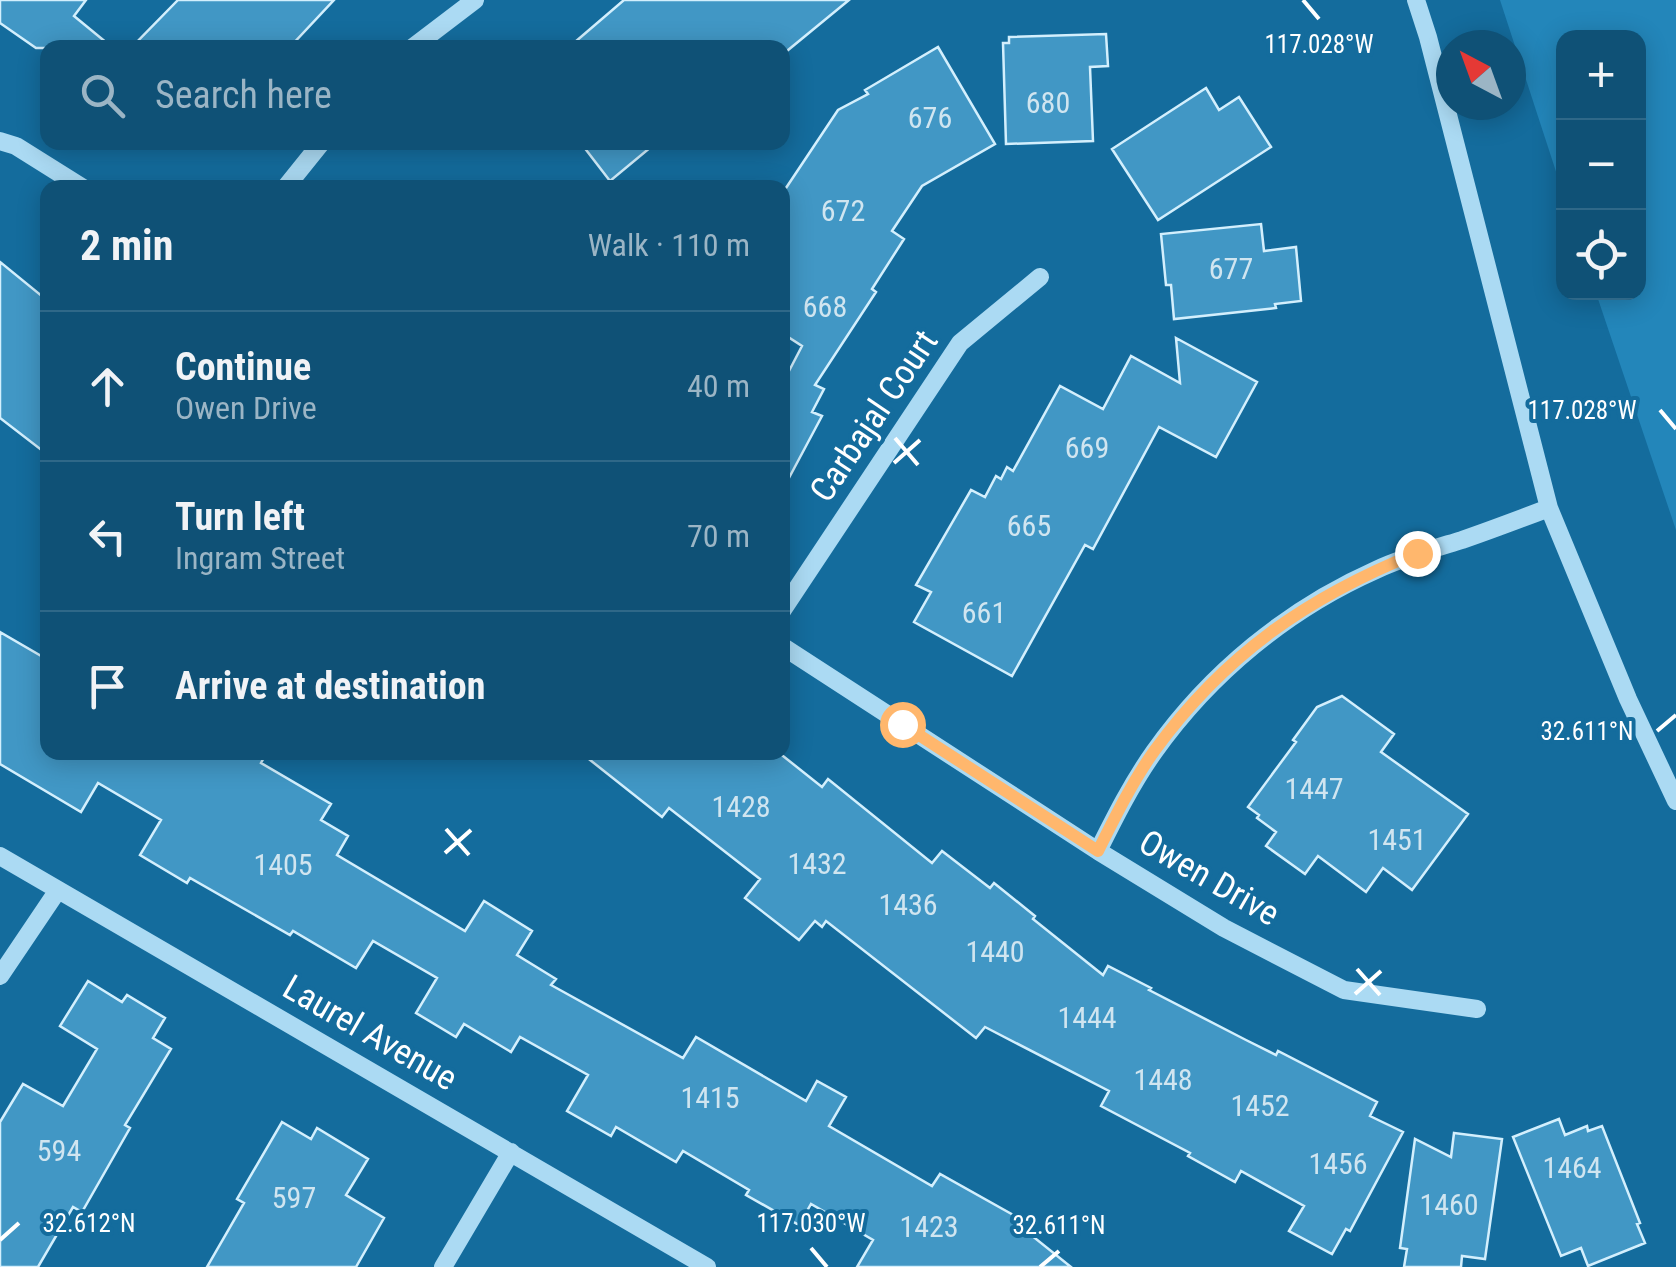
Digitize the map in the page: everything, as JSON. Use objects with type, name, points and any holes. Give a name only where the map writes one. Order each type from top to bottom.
[{"type":"street","points":[[423,40],[476,0]]},
{"type":"street","points":[[1416,0],[1549,508],[1628,700],[1676,801]]},
{"type":"street","points":[[0,141],[16,146],[70,180]]},
{"type":"street","points":[[291,180],[316,150]]},
{"type":"street","name":"Carbajal Court","points":[[790,599],[960,343],[1040,278]]},
{"type":"street","points":[[1098,851],[1154,752],[1217,678],[1254,644],[1306,607],[1374,570],[1549,508]]},
{"type":"street","name":"Owen Drive","points":[[790,651],[1224,928],[1344,990],[1477,1009]]},
{"type":"street","name":"Laurel Avenue","points":[[0,856],[706,1267]]},
{"type":"street","points":[[0,976],[58,890]]},
{"type":"street","points":[[443,1267],[511,1152]]},
{"type":"shaded area","points":[[1500,0],[1676,0],[1676,530],[1598,300],[1646,300],[1646,30],[1556,30],[1556,172],[1526,80],[1526,30],[1510,30]]},
{"type":"building","points":[[0,0],[86,0],[74,16],[103,40],[40,40],[40,48],[36,48],[0,23]]},
{"type":"building","points":[[178,0],[334,0],[296,40],[139,40]]},
{"type":"building","points":[[624,0],[849,0],[790,48],[790,40],[577,40]]},
{"type":"building","points":[[1106,34],[1108,66],[1090,67],[1093,141],[1006,144],[1003,43],[1009,43],[1009,37]]},
{"type":"building","points":[[938,47],[995,144],[922,186],[892,231],[904,239],[872,289],[876,292],[815,385],[824,389],[812,412],[822,416],[790,476],[790,369],[802,346],[790,338],[790,182],[838,110],[868,94],[865,90]]},
{"type":"building","points":[[1206,88],[1219,110],[1239,97],[1271,147],[1158,220],[1112,149]]},
{"type":"building","points":[[586,150],[647,150],[611,180]]},
{"type":"building","points":[[1261,224],[1264,251],[1296,247],[1301,301],[1275,304],[1276,308],[1174,319],[1161,234]]},
{"type":"building","points":[[0,262],[40,294],[40,449],[0,418]]},
{"type":"building","points":[[1176,338],[1257,382],[1216,457],[1159,427],[1093,549],[1085,545],[1012,676],[914,622],[931,592],[916,585],[971,490],[985,497],[996,476],[1001,479],[1007,467],[1013,471],[1060,386],[1103,409],[1131,356],[1180,383]]},
{"type":"building","points":[[0,632],[40,655],[40,760],[263,760],[261,763],[331,804],[321,820],[348,836],[337,855],[465,931],[484,901],[532,931],[517,955],[556,979],[551,985],[683,1058],[696,1037],[806,1101],[817,1081],[846,1097],[829,1126],[932,1186],[940,1174],[1024,1221],[1021,1227],[1071,1267],[857,1267],[873,1240],[811,1204],[799,1225],[746,1195],[749,1190],[683,1151],[676,1162],[616,1127],[611,1136],[567,1111],[588,1075],[520,1037],[511,1052],[464,1024],[456,1037],[416,1013],[437,978],[373,941],[356,968],[293,931],[290,935],[190,878],[187,883],[140,855],[161,820],[98,783],[81,812],[0,764]]},
{"type":"building","points":[[1342,696],[1394,734],[1381,752],[1468,814],[1412,890],[1383,868],[1366,892],[1318,856],[1305,874],[1266,846],[1276,832],[1248,807],[1317,707]]},
{"type":"building","points":[[590,760],[788,760],[822,787],[828,779],[932,863],[942,851],[990,888],[994,883],[1103,975],[1108,966],[1246,1040],[1276,1055],[1278,1051],[1377,1102],[1370,1116],[1403,1132],[1350,1231],[1346,1229],[1332,1254],[1289,1231],[1304,1206],[1241,1171],[1235,1182],[1188,1156],[1190,1153],[1101,1106],[1109,1091],[985,1027],[976,1038],[826,921],[822,927],[815,921],[799,940],[745,898],[760,879],[669,808],[662,817]]},
{"type":"building","points":[[88,981],[122,1002],[127,995],[165,1018],[153,1038],[171,1049],[125,1125],[130,1128],[82,1212],[73,1207],[38,1267],[0,1267],[0,1122],[23,1084],[63,1106],[97,1049],[60,1026]]},
{"type":"building","points":[[1559,1119],[1565,1135],[1587,1126],[1588,1131],[1602,1126],[1645,1243],[1588,1266],[1581,1248],[1561,1256],[1513,1137]]},
{"type":"building","points":[[282,1122],[311,1139],[317,1128],[368,1159],[346,1195],[384,1218],[356,1267],[207,1267],[244,1203],[237,1199]]},
{"type":"building","points":[[1454,1133],[1502,1139],[1485,1259],[1462,1256],[1461,1267],[1404,1267],[1407,1249],[1400,1248],[1415,1139],[1451,1157]]},
{"type":"route","points":[[902,724],[1098,851],[1154,752],[1217,678],[1293,615],[1374,570],[1417,553]]}]
